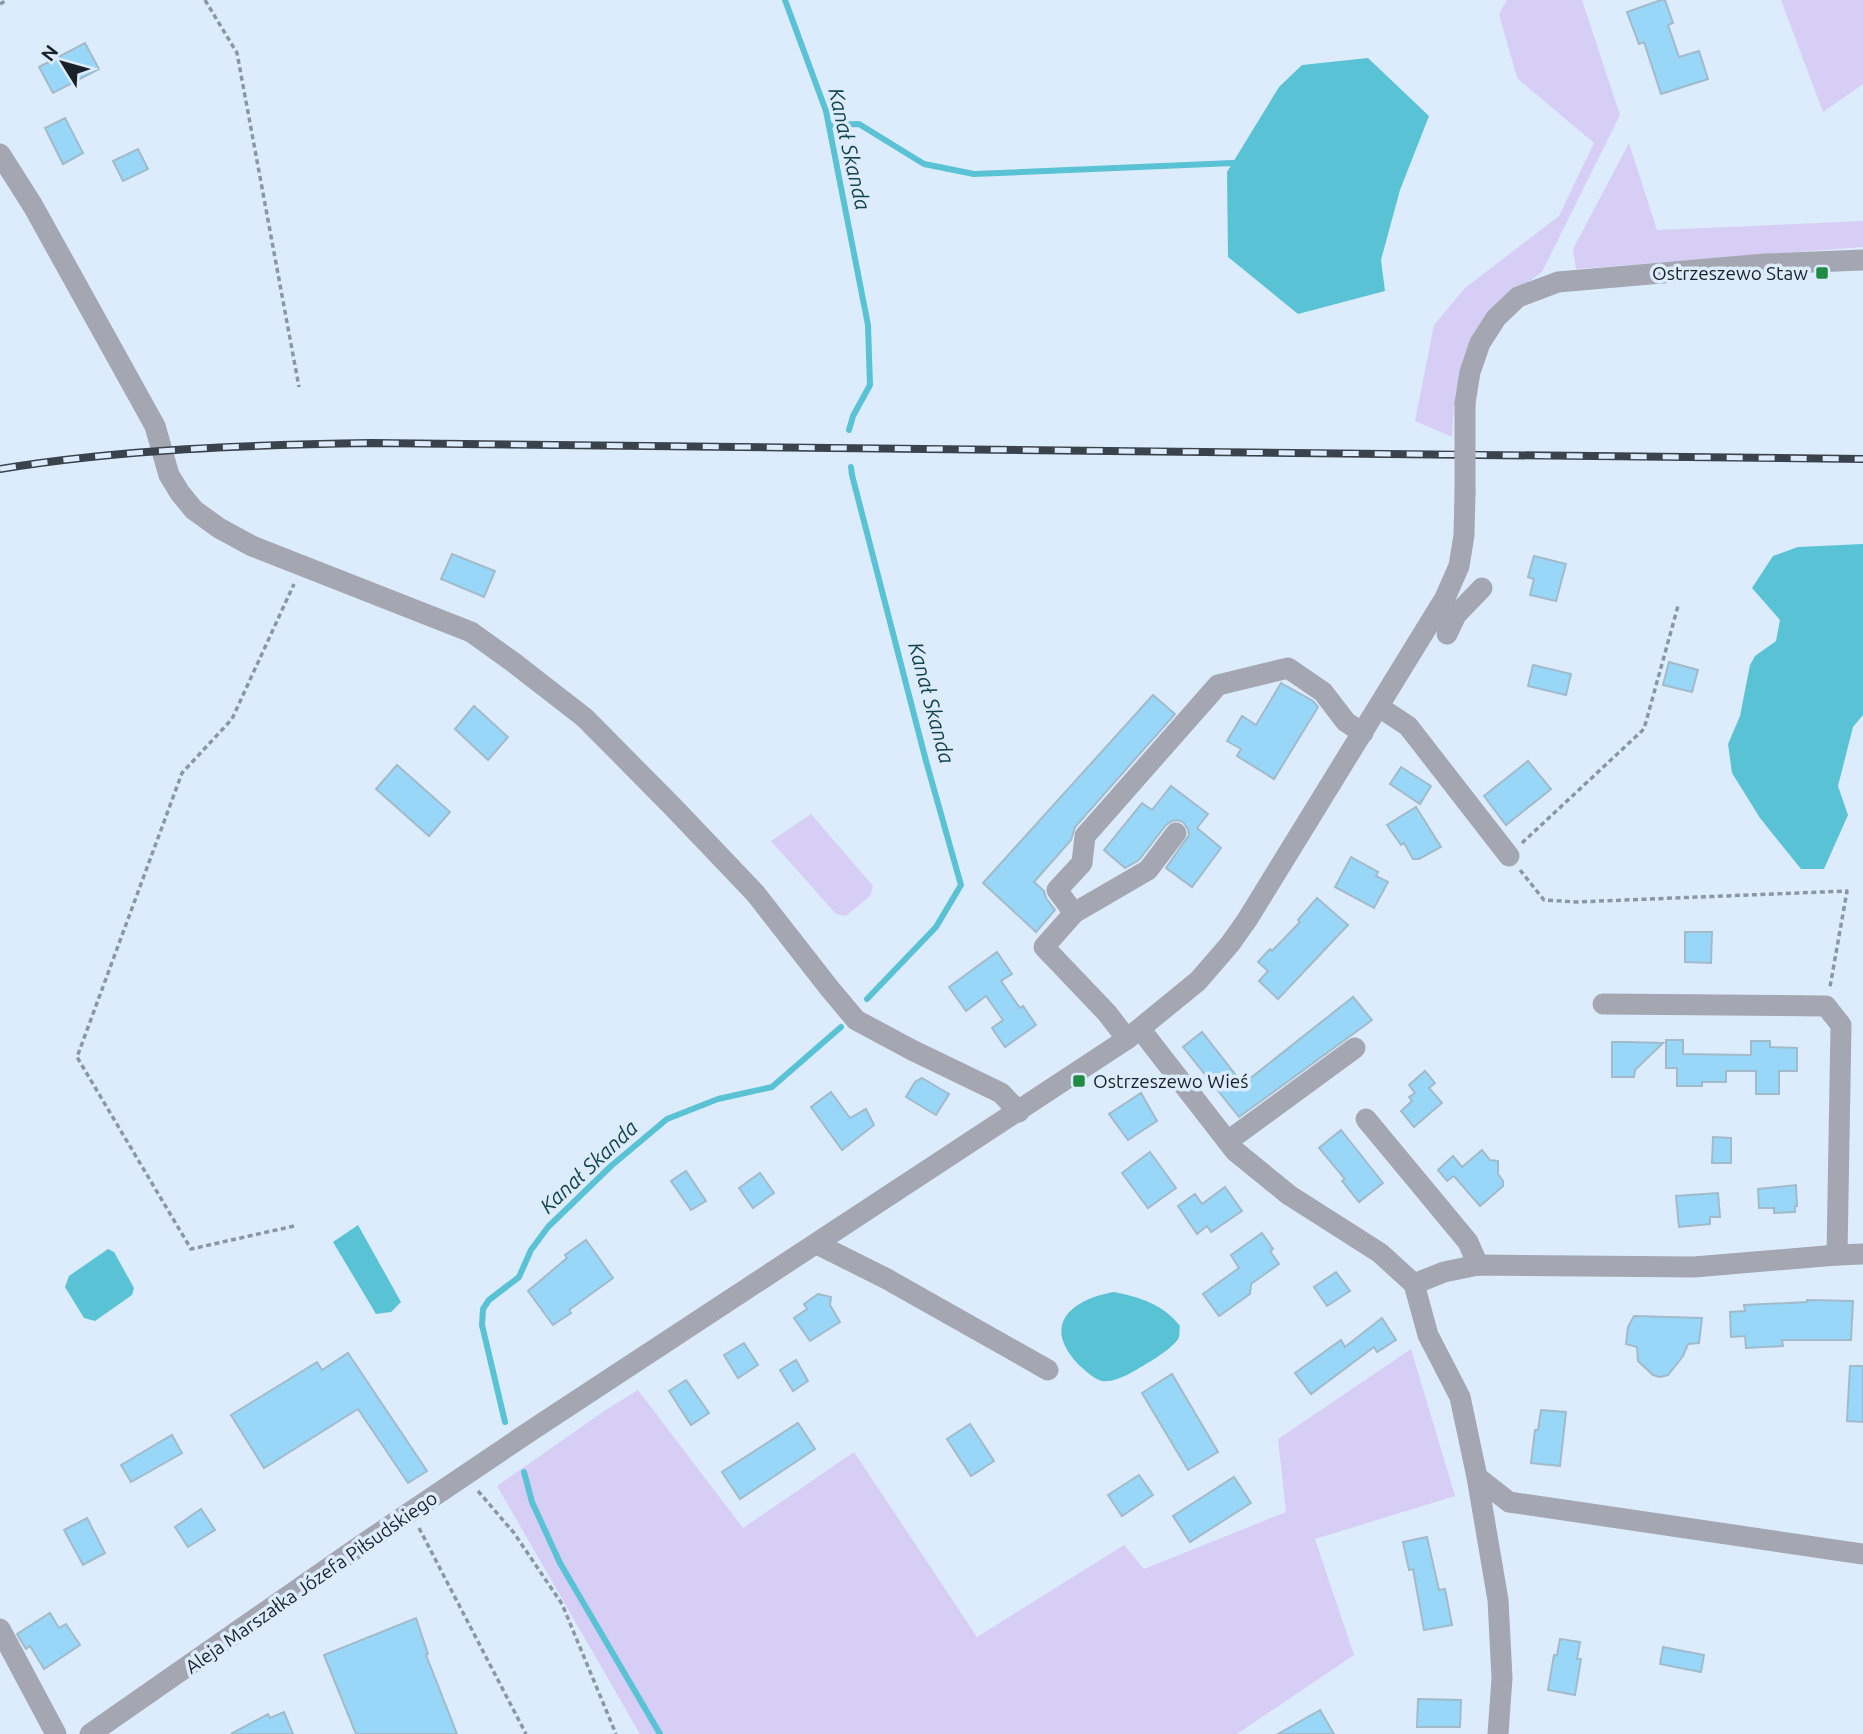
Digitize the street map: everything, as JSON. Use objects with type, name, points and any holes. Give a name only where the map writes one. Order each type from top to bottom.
[{"type":"street","points":[[0,153],[33,206],[155,425],[169,475],[194,510],[219,528],[252,546],[471,632],[513,662],[585,718],[674,808],[755,893],[856,1020],[912,1051],[1001,1093],[1019,1112]]},
{"type":"street","points":[[1446,620],[1445,598],[1459,566],[1464,534],[1465,403],[1470,372],[1480,343],[1496,318],[1518,297],[1558,282],[1765,264],[1863,260]]},
{"type":"street","points":[[1446,620],[1482,588]]},
{"type":"street","name":"Aleja Marszałka Józefa Piłsudskiego","points":[[90,1734],[532,1430],[1134,1034],[1198,981],[1230,944],[1264,894],[1379,707],[1446,620]]},
{"type":"street","points":[[1074,913],[1056,890],[1082,863],[1085,836],[1218,685],[1288,668],[1323,692],[1346,722],[1363,733]]},
{"type":"street","points":[[1379,707],[1408,726],[1509,856]]},
{"type":"street","points":[[1176,833],[1148,870],[1074,913],[1044,947],[1107,1013],[1134,1034],[1236,1151],[1289,1195],[1380,1253],[1414,1284],[1428,1335],[1460,1397],[1477,1477],[1498,1600],[1502,1678],[1498,1734]]},
{"type":"street","points":[[1603,1004],[1826,1006],[1842,1025],[1837,1255]]},
{"type":"street","points":[[1228,1141],[1354,1048]]},
{"type":"street","points":[[1366,1119],[1468,1242],[1478,1265]]},
{"type":"street","points":[[817,1244],[887,1279],[1048,1370]]},
{"type":"street","points":[[1414,1284],[1444,1272],[1478,1265],[1694,1267],[1863,1254]]},
{"type":"street","points":[[1477,1477],[1509,1502],[1863,1554]]},
{"type":"street","points":[[0,1629],[56,1734]]},
{"type":"path","points":[[0,4],[7,0]]},
{"type":"path","points":[[205,0],[237,53],[299,387]]},
{"type":"path","points":[[294,1226],[191,1249],[77,1057],[183,773],[232,719],[302,566]]},
{"type":"path","points":[[1678,606],[1644,729],[1509,856],[1544,900],[1576,902],[1847,891],[1826,1006]]},
{"type":"path","points":[[467,1475],[514,1533],[562,1604],[616,1734]]},
{"type":"path","points":[[410,1512],[526,1734]]},
{"type":"shaded area","points":[[1507,0],[1582,0],[1620,115],[1542,272],[1492,308],[1474,333],[1462,362],[1454,403],[1452,437],[1415,421],[1434,325],[1465,288],[1559,216],[1594,143],[1517,78],[1499,14]]},
{"type":"shaded area","points":[[1781,0],[1863,0],[1863,84],[1823,112]]},
{"type":"shaded area","points":[[1629,143],[1657,230],[1863,221],[1863,247],[1576,269],[1573,249]]},
{"type":"shaded area","points":[[811,814],[873,886],[870,896],[846,916],[836,914],[771,841]]},
{"type":"shaded area","points":[[1411,1349],[1455,1496],[1315,1539],[1354,1655],[1237,1734],[640,1734],[497,1486],[638,1390],[743,1528],[854,1452],[977,1637],[1124,1545],[1144,1569],[1286,1512],[1278,1439]]},
{"type":"water","points":[[1368,58],[1429,116],[1400,190],[1381,260],[1385,291],[1298,314],[1228,257],[1227,172],[1279,87],[1302,65]]},
{"type":"water","points":[[1863,544],[1863,715],[1853,727],[1838,786],[1848,815],[1824,869],[1801,869],[1760,818],[1732,773],[1728,744],[1740,716],[1750,665],[1755,656],[1776,641],[1780,620],[1752,588],[1773,556],[1798,547]]},
{"type":"water","points":[[358,1225],[401,1302],[391,1312],[376,1314],[333,1242]]},
{"type":"water","points":[[108,1249],[114,1252],[134,1288],[132,1295],[95,1321],[84,1318],[65,1287],[69,1276]]},
{"type":"water","points":[[1114,1292],[1142,1299],[1159,1307],[1180,1326],[1179,1336],[1167,1350],[1134,1371],[1121,1378],[1102,1381],[1080,1366],[1068,1352],[1062,1327],[1073,1308],[1084,1301]]},
{"type":"building","points":[[1665,0],[1673,23],[1668,25],[1679,57],[1699,51],[1708,79],[1661,94],[1644,42],[1639,44],[1627,12]]},
{"type":"building","points":[[85,43],[99,69],[53,93],[39,67]]},
{"type":"building","points":[[65,118],[83,153],[63,164],[45,128]]},
{"type":"building","points":[[138,149],[148,169],[123,181],[113,161]]},
{"type":"building","points":[[452,554],[495,571],[484,597],[441,579]]},
{"type":"building","points":[[1534,556],[1566,564],[1556,601],[1530,595],[1534,579],[1528,577]]},
{"type":"building","points":[[1669,662],[1698,670],[1692,692],[1663,685]]},
{"type":"building","points":[[1533,665],[1571,674],[1566,695],[1528,686]]},
{"type":"building","points":[[1281,683],[1313,701],[1318,707],[1274,779],[1237,756],[1241,749],[1227,741],[1242,716],[1256,725]]},
{"type":"building","points":[[1153,695],[1175,714],[1075,827],[1071,840],[1034,882],[1044,891],[1055,910],[1036,932],[983,883]]},
{"type":"building","points":[[474,706],[508,737],[488,760],[455,729]]},
{"type":"building","points":[[1528,761],[1551,789],[1506,825],[1484,796]]},
{"type":"building","points":[[397,765],[450,812],[429,836],[376,789]]},
{"type":"building","points":[[1401,767],[1431,786],[1420,804],[1390,784]]},
{"type":"building","points":[[1171,786],[1208,814],[1197,828],[1221,848],[1192,887],[1166,868],[1189,835],[1183,822],[1177,820],[1166,825],[1139,860],[1125,868],[1104,850],[1142,803],[1152,810]]},
{"type":"building","points":[[1416,807],[1441,847],[1419,859],[1413,859],[1404,843],[1401,845],[1387,825]]},
{"type":"building","points":[[1351,857],[1378,872],[1376,876],[1388,882],[1374,908],[1335,887]]},
{"type":"building","points":[[1317,898],[1348,925],[1278,999],[1259,981],[1268,971],[1258,962],[1300,922],[1298,920]]},
{"type":"building","points":[[1685,932],[1712,932],[1711,963],[1685,962]]},
{"type":"building","points":[[997,952],[1012,974],[1001,981],[1036,1025],[1005,1047],[992,1028],[1003,1020],[986,996],[966,1011],[949,987]]},
{"type":"building","points":[[1353,997],[1372,1020],[1239,1117],[1183,1047],[1202,1032],[1243,1084]]},
{"type":"building","points":[[1666,1040],[1683,1040],[1683,1054],[1751,1055],[1751,1041],[1770,1041],[1770,1047],[1797,1048],[1797,1071],[1779,1071],[1779,1094],[1756,1094],[1756,1071],[1726,1071],[1726,1082],[1677,1086],[1677,1068],[1666,1068]]},
{"type":"building","points":[[1612,1042],[1663,1043],[1635,1070],[1634,1077],[1612,1077]]},
{"type":"building","points":[[1425,1071],[1435,1083],[1429,1088],[1442,1103],[1414,1127],[1401,1111],[1412,1101],[1409,1097],[1415,1093],[1409,1085]]},
{"type":"building","points":[[922,1078],[949,1094],[936,1115],[906,1097],[915,1082]]},
{"type":"building","points":[[831,1092],[850,1118],[866,1109],[874,1125],[842,1150],[811,1107]]},
{"type":"building","points":[[1141,1093],[1157,1121],[1128,1140],[1109,1114]]},
{"type":"building","points":[[1341,1130],[1383,1183],[1359,1202],[1342,1181],[1345,1179],[1319,1148]]},
{"type":"building","points":[[1713,1137],[1731,1138],[1731,1163],[1712,1163]]},
{"type":"building","points":[[1482,1150],[1490,1160],[1498,1161],[1498,1174],[1503,1186],[1480,1206],[1454,1176],[1447,1181],[1438,1170],[1453,1156],[1462,1167]]},
{"type":"building","points":[[1150,1152],[1176,1188],[1148,1208],[1122,1173]]},
{"type":"building","points":[[686,1171],[706,1201],[691,1210],[671,1181]]},
{"type":"building","points":[[760,1173],[774,1193],[753,1208],[739,1188]]},
{"type":"building","points":[[1796,1185],[1795,1212],[1774,1213],[1774,1208],[1759,1208],[1758,1189]]},
{"type":"building","points":[[1225,1187],[1242,1211],[1211,1232],[1207,1226],[1197,1234],[1178,1206],[1195,1194],[1202,1204]]},
{"type":"building","points":[[1718,1193],[1720,1217],[1710,1217],[1710,1224],[1679,1227],[1676,1196]]},
{"type":"building","points":[[1262,1233],[1279,1264],[1251,1284],[1250,1294],[1219,1316],[1203,1294],[1239,1268],[1231,1255]]},
{"type":"building","points":[[586,1240],[613,1278],[553,1325],[528,1291],[567,1258],[565,1255]]},
{"type":"building","points":[[1336,1272],[1350,1291],[1327,1306],[1314,1287]]},
{"type":"building","points":[[818,1294],[831,1297],[830,1305],[840,1322],[810,1341],[794,1318],[807,1309],[804,1304]]},
{"type":"building","points":[[1807,1300],[1853,1301],[1851,1340],[1782,1340],[1783,1346],[1746,1348],[1745,1336],[1731,1337],[1730,1312],[1745,1311],[1744,1305]]},
{"type":"building","points":[[1634,1316],[1702,1318],[1699,1343],[1688,1344],[1683,1356],[1668,1375],[1653,1375],[1638,1361],[1637,1347],[1626,1344],[1628,1327]]},
{"type":"building","points":[[1382,1318],[1396,1340],[1377,1352],[1374,1347],[1311,1394],[1295,1373],[1341,1340],[1345,1347]]},
{"type":"building","points":[[744,1343],[758,1365],[738,1378],[724,1355]]},
{"type":"building","points":[[348,1353],[427,1471],[408,1483],[358,1409],[264,1468],[231,1415],[317,1362],[322,1370]]},
{"type":"building","points":[[796,1360],[808,1381],[793,1391],[780,1370]]},
{"type":"building","points":[[1850,1366],[1863,1366],[1863,1422],[1847,1421]]},
{"type":"building","points":[[1172,1374],[1218,1452],[1188,1470],[1142,1393]]},
{"type":"building","points":[[686,1380],[709,1413],[691,1425],[669,1391]]},
{"type":"building","points":[[1541,1410],[1566,1412],[1560,1466],[1531,1463],[1535,1430],[1538,1430]]},
{"type":"building","points":[[798,1423],[815,1449],[740,1499],[722,1472]]},
{"type":"building","points":[[970,1424],[994,1461],[971,1476],[947,1439]]},
{"type":"building","points":[[172,1435],[182,1453],[131,1482],[121,1465]]},
{"type":"building","points":[[1139,1475],[1153,1495],[1122,1516],[1108,1495]]},
{"type":"building","points":[[1234,1477],[1251,1503],[1190,1542],[1173,1516]]},
{"type":"building","points":[[201,1509],[215,1530],[188,1547],[175,1527]]},
{"type":"building","points":[[87,1518],[105,1553],[83,1565],[64,1530]]},
{"type":"building","points":[[1427,1537],[1439,1590],[1445,1589],[1452,1625],[1424,1630],[1413,1569],[1409,1570],[1403,1542]]},
{"type":"building","points":[[50,1613],[59,1628],[66,1624],[80,1645],[44,1669],[30,1646],[26,1649],[17,1634]]},
{"type":"building","points":[[416,1618],[428,1654],[426,1655],[457,1734],[356,1734],[324,1655]]},
{"type":"building","points":[[1560,1639],[1580,1642],[1577,1659],[1581,1659],[1575,1695],[1548,1690],[1554,1655],[1557,1655]]},
{"type":"building","points":[[1663,1647],[1704,1655],[1701,1672],[1660,1664]]},
{"type":"building","points":[[1418,1699],[1461,1700],[1460,1727],[1417,1727]]},
{"type":"building","points":[[1320,1710],[1334,1734],[1278,1734]]},
{"type":"building","points":[[284,1712],[293,1734],[231,1734],[268,1714],[270,1718]]},
{"type":"waterway","name":"Kanał Skanda","points":[[785,0],[826,111],[868,325],[870,385],[853,416],[849,430]]},
{"type":"waterway","points":[[829,125],[859,124],[924,164],[974,174],[1233,163]]},
{"type":"waterway","name":"Kanał Skanda","points":[[851,467],[926,761],[961,885],[936,927],[867,999]]},
{"type":"waterway","name":"Kanał Skanda","points":[[505,1422],[482,1325],[483,1309],[489,1300],[519,1277],[531,1250],[548,1227],[611,1166],[667,1119],[718,1099],[772,1087],[841,1027]]},
{"type":"waterway","name":"Kanał Skanda","points":[[524,1472],[532,1502],[560,1563],[660,1734]]},
{"type":"railway","points":[[0,469],[186,449],[372,443],[1863,459]]},
{"type":"place","name":"Ostrzeszewo Staw","points":[[1822,273]]},
{"type":"place","name":"Ostrzeszewo Wieś","points":[[1079,1081]]}]
